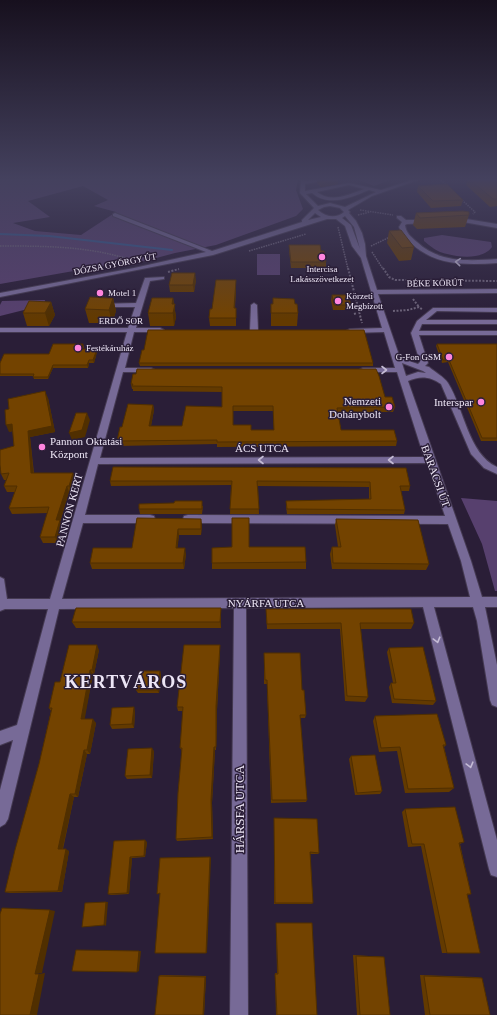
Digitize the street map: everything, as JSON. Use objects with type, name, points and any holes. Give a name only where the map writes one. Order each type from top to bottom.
[{"type":"street","points":[[142,225],[213,252]]},
{"type":"street","name":"DÓZSA GYÖRGY ÚT","points":[[0,295],[213,252],[252,241],[295,225]]},
{"type":"street","name":"BARACSI ÚT","points":[[348,225],[355,246],[363,256],[386,330],[452,520],[478,602],[497,700]]},
{"type":"street","name":"BARACSI ÚT","points":[[356,225],[364,246],[363,256]]},
{"type":"street","points":[[402,225],[404,233],[418,247],[430,255],[454,262],[497,261]]},
{"type":"street","name":"PANNON KERT","points":[[0,819],[55,603],[131,330],[147,279],[162,278]]},
{"type":"street","name":"BÉKE KÖRÚT","points":[[374,292],[497,291]]},
{"type":"street","points":[[95,305],[139,305]]},
{"type":"street","points":[[254,305],[254,330]]},
{"type":"street","points":[[420,366],[424,363],[415,333],[419,322],[434,310],[497,310]]},
{"type":"street","points":[[419,322],[497,322]]},
{"type":"street","name":"ERDŐ SOR","points":[[0,332],[10,330],[170,330]]},
{"type":"street","points":[[340,330],[386,330]]},
{"type":"street","points":[[415,333],[497,333]]},
{"type":"street","points":[[396,359],[420,366],[440,378],[448,388],[474,452],[481,462],[492,470],[497,471]]},
{"type":"street","points":[[121,370],[161,370]]},
{"type":"street","points":[[352,370],[400,370]]},
{"type":"street","points":[[403,380],[418,374],[431,375],[440,378]]},
{"type":"street","name":"ÁCS UTCA","points":[[95,461],[430,460]]},
{"type":"street","points":[[79,519],[159,519]]},
{"type":"street","points":[[174,519],[452,520]]},
{"type":"street","points":[[0,582],[1,604]]},
{"type":"street","points":[[427,602],[497,869]]},
{"type":"street","name":"NYÁRFA UTCA","points":[[1,604],[497,602]]},
{"type":"street","name":"HÁRSFA UTCA","points":[[239,1015],[240,603]]},
{"type":"street","points":[[0,738],[24,729]]},
{"type":"path","points":[[337,225],[363,328]]},
{"type":"path","points":[[404,233],[369,247],[386,274],[395,280],[497,281]]},
{"type":"path","points":[[0,246],[90,250],[112,254],[136,262]]},
{"type":"path","points":[[412,297],[419,307],[426,313]]},
{"type":"path","points":[[393,312],[419,307]]},
{"type":"shaded area","points":[[0,225],[20,225],[35,231],[81,235],[96,225],[270,225],[216,245],[175,253],[145,261],[102,266],[0,284]]},
{"type":"shaded area","points":[[442,235],[491,242],[492,247],[482,254],[468,257],[440,252],[424,241],[424,238]]},
{"type":"shaded area","points":[[257,254],[280,254],[280,275],[257,275]]},
{"type":"shaded area","points":[[45,300],[44,305],[0,316],[0,305],[2,301]]},
{"type":"shaded area","points":[[461,498],[497,501],[497,591],[495,591],[482,544]]},
{"type":"building","points":[[401,230],[414,247],[402,248],[389,231]]},
{"type":"building","points":[[289,245],[320,245],[321,251],[324,251],[326,262],[291,262]]},
{"type":"building","points":[[172,273],[195,273],[193,285],[169,285]]},
{"type":"building","points":[[216,280],[236,280],[234,308],[236,308],[236,318],[209,318],[210,309],[212,309]]},
{"type":"building","points":[[332,295],[348,295],[351,305],[334,305]]},
{"type":"building","points":[[90,297],[113,298],[109,310],[85,309]]},
{"type":"building","points":[[152,298],[173,298],[172,304],[175,304],[173,313],[148,313]]},
{"type":"building","points":[[273,298],[294,299],[295,304],[297,304],[298,313],[271,313]]},
{"type":"building","points":[[29,301],[51,302],[45,313],[23,313]]},
{"type":"building","points":[[148,330],[364,330],[373,363],[139,363],[142,350],[144,350]]},
{"type":"building","points":[[53,344],[83,344],[81,349],[97,349],[93,360],[89,360],[87,365],[53,365],[48,377],[33,377],[34,374],[0,374],[0,363],[4,354],[49,354]]},
{"type":"building","name":"Interspar","points":[[437,344],[497,344],[497,438],[482,438],[449,360],[443,360]]},
{"type":"building","points":[[137,369],[376,369],[385,397],[392,397],[395,407],[337,408],[341,430],[394,430],[397,441],[117,441],[128,404],[153,405],[149,426],[182,426],[186,406],[222,407],[222,387],[132,386],[133,374],[136,374]],"holes":[[[233,406],[273,406],[274,430],[251,430],[251,425],[233,425]]]},
{"type":"building","points":[[45,391],[52,426],[28,431],[31,473],[73,473],[69,486],[67,486],[56,520],[60,520],[55,537],[40,537],[49,507],[9,508],[17,486],[4,486],[9,473],[1,474],[0,465],[0,450],[14,446],[12,424],[6,425],[5,410],[9,409],[8,399]]},
{"type":"building","points":[[76,413],[87,413],[82,430],[69,433]]},
{"type":"building","points":[[113,467],[406,468],[410,486],[400,486],[405,510],[287,509],[286,501],[371,499],[370,482],[257,481],[259,509],[230,509],[232,481],[110,481]]},
{"type":"building","points":[[175,501],[202,501],[202,509],[139,509],[139,504],[174,503]]},
{"type":"building","points":[[137,518],[201,519],[201,529],[178,529],[176,548],[185,548],[183,563],[90,563],[93,548],[132,548]]},
{"type":"building","points":[[232,518],[249,518],[249,547],[305,547],[306,562],[212,563],[212,548],[232,547]]},
{"type":"building","points":[[336,519],[418,520],[429,564],[333,563],[332,547],[341,547]]},
{"type":"building","points":[[76,608],[221,608],[220,622],[72,622]]},
{"type":"building","points":[[266,609],[411,609],[414,623],[360,623],[368,697],[347,696],[341,623],[267,624]]},
{"type":"building","points":[[69,645],[97,645],[92,670],[90,670],[81,719],[93,719],[87,750],[84,750],[75,794],[70,794],[58,849],[66,849],[58,891],[5,892],[39,764],[52,708],[49,708],[55,682],[60,682]]},
{"type":"building","points":[[184,645],[220,645],[216,706],[216,747],[214,747],[211,800],[212,837],[176,839],[183,707],[177,707]]},
{"type":"building","points":[[423,647],[436,701],[394,699],[391,683],[396,683],[389,648]]},
{"type":"building","points":[[264,653],[300,653],[302,690],[304,690],[306,715],[300,715],[307,800],[272,800],[267,680],[265,680]]},
{"type":"building","points":[[139,671],[160,671],[157,690],[136,690]]},
{"type":"building","points":[[134,707],[132,724],[110,725],[112,708]]},
{"type":"building","points":[[437,714],[446,745],[443,745],[454,788],[408,789],[400,747],[381,748],[375,716]]},
{"type":"building","points":[[152,748],[150,775],[125,776],[128,749]]},
{"type":"building","points":[[375,755],[382,791],[357,793],[351,756]]},
{"type":"building","points":[[455,807],[464,842],[459,843],[471,894],[467,894],[480,953],[447,953],[424,844],[412,844],[405,809]]},
{"type":"building","points":[[274,818],[317,819],[319,853],[310,852],[313,903],[275,903]]},
{"type":"building","points":[[145,840],[144,856],[130,857],[127,893],[108,894],[114,841]]},
{"type":"building","points":[[210,857],[206,953],[155,953],[160,893],[157,894],[160,858]]},
{"type":"building","points":[[106,902],[104,925],[82,927],[85,903]]},
{"type":"building","points":[[2,908],[50,910],[35,974],[39,974],[30,1015],[0,1015],[0,914]]},
{"type":"building","points":[[276,923],[312,923],[317,1015],[277,1015],[275,974],[278,974]]},
{"type":"building","points":[[76,950],[139,951],[137,972],[72,971]]},
{"type":"building","points":[[356,956],[384,957],[390,1015],[360,1015]]},
{"type":"building","points":[[159,976],[205,977],[203,1015],[155,1015]]},
{"type":"building","points":[[424,976],[482,978],[490,1015],[430,1015]]},
{"type":"waterway","points":[[0,234],[49,236],[172,250]]},
{"type":"place","name":"Intercisa Lakásszövetkezet","points":[[322,257]]},
{"type":"place","name":"Motel 1","points":[[100,293]]},
{"type":"place","name":"Körzeti Megbízott","points":[[338,301]]},
{"type":"place","name":"Festékáruház","points":[[78,348]]},
{"type":"place","name":"G-Fon GSM","points":[[449,357]]},
{"type":"place","name":"Interspar","points":[[481,402]]},
{"type":"place","name":"Nemzeti Dohánybolt","points":[[389,407]]},
{"type":"place","name":"Pannon Oktatási Központ","points":[[42,447]]},
{"type":"district","name":"KERTVÁROS","points":[[126,682]]}]
